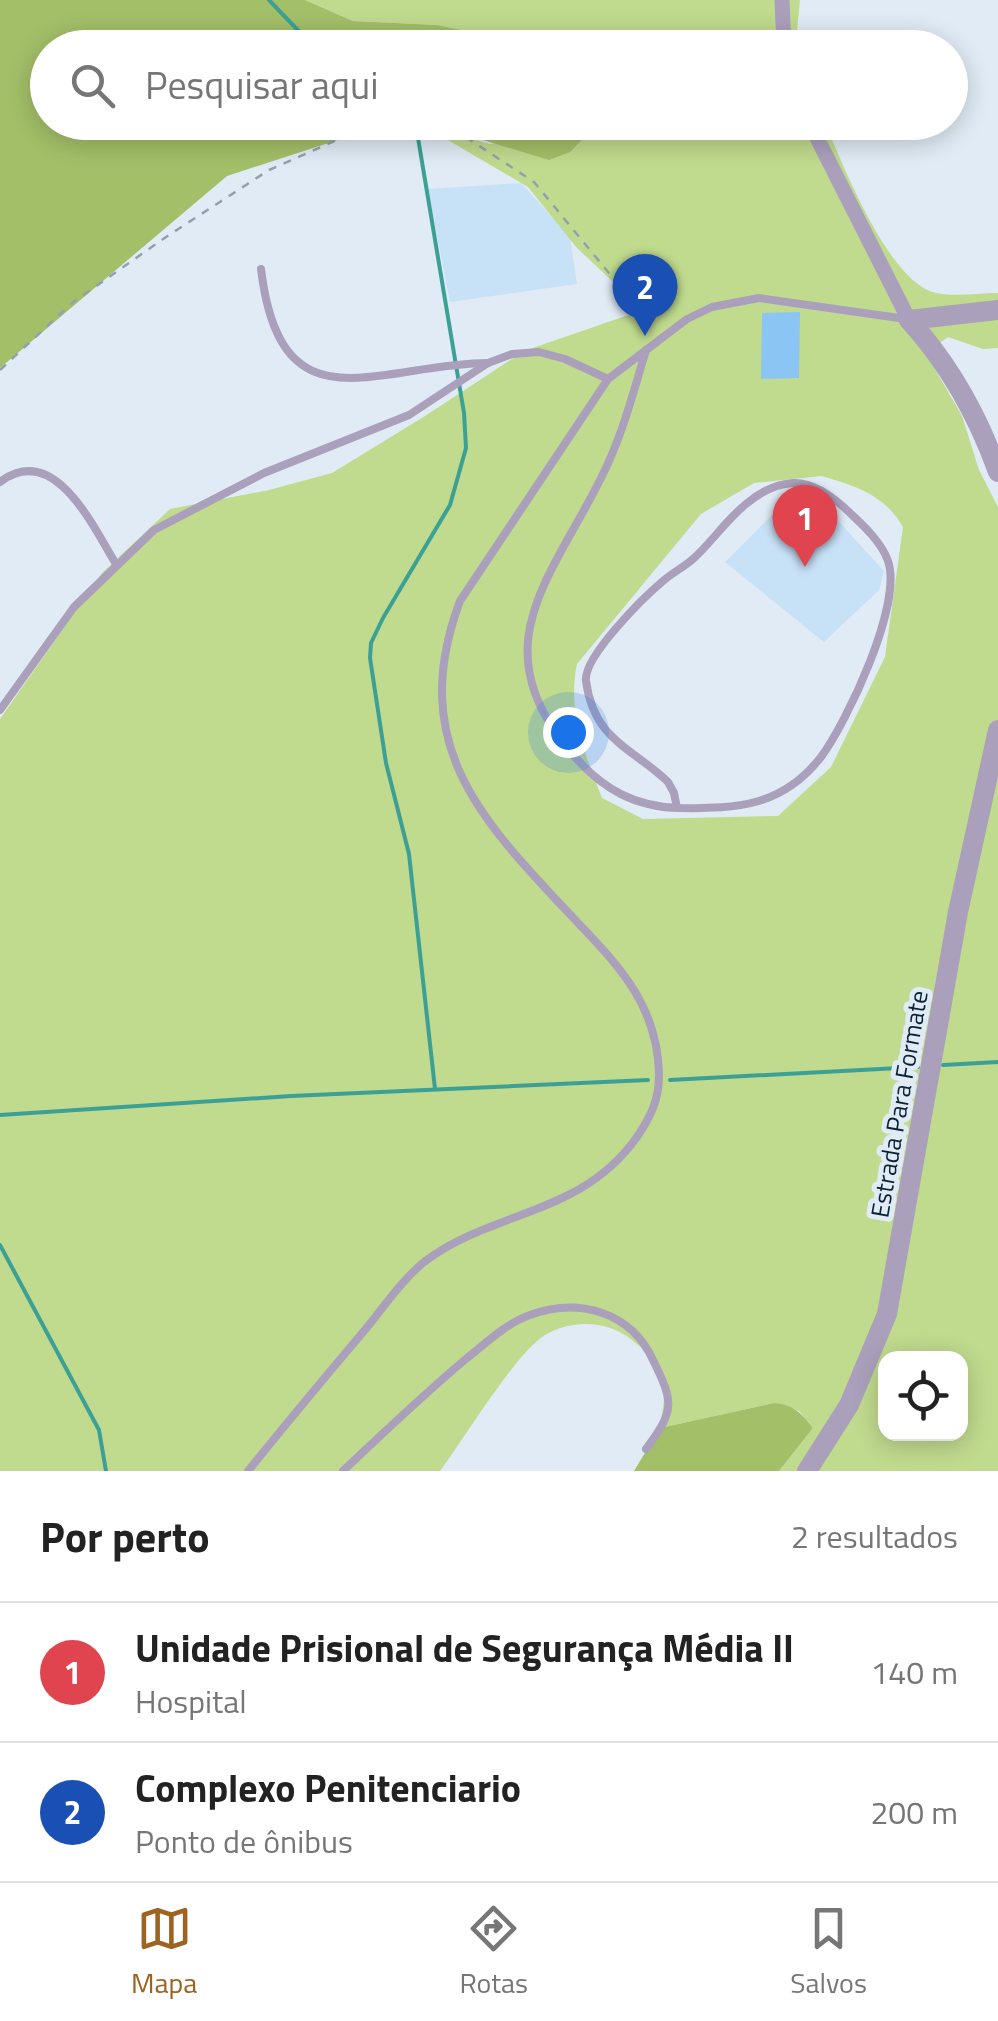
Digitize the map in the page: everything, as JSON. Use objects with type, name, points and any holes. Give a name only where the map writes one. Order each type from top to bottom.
[{"type":"street","points":[[782,0],[783,30]]},
{"type":"street","points":[[818,140],[908,320],[962,392],[998,472]]},
{"type":"street","points":[[908,320],[998,310]]},
{"type":"street","name":"Estrada Para Formate","points":[[807,1471],[849,1405],[888,1314],[958,912],[998,730]]},
{"type":"lane","points":[[261,269],[270,321],[280,344],[297,361],[322,376],[366,377],[488,362]]},
{"type":"lane","points":[[248,1471],[422,1264],[468,1235],[522,1217],[603,1175],[653,1114],[659,1092],[659,1065],[641,997],[599,944],[520,862],[464,784],[445,740],[440,696],[446,639],[460,601],[608,379],[687,320],[712,307],[740,300],[781,300],[908,320]]},
{"type":"lane","points":[[646,349],[624,425],[602,478],[546,575],[531,612],[527,638],[528,671],[538,700],[564,744],[596,781],[641,803],[676,808],[750,804],[786,792],[812,767],[841,727],[888,607],[891,583],[888,561],[848,510],[814,486],[800,483],[774,487],[746,504],[692,560],[635,608],[590,662],[586,680],[604,727],[629,754],[668,782],[676,808]]},
{"type":"lane","points":[[0,710],[74,607],[154,530],[264,472],[410,415],[488,362],[512,354],[538,352],[608,379]]},
{"type":"lane","points":[[0,482],[24,470],[52,477],[75,498],[116,564]]},
{"type":"lane","points":[[342,1471],[498,1332],[528,1315],[574,1307],[600,1311],[625,1322],[645,1342],[669,1395],[667,1420],[646,1449]]},
{"type":"path","points":[[0,370],[72,303],[269,170],[337,140]]},
{"type":"path","points":[[470,140],[534,182],[641,312]]},
{"type":"shaded area","points":[[521,183],[570,237],[577,284],[450,302],[428,189]]},
{"type":"shaded area","points":[[789,498],[830,512],[884,571],[879,590],[824,642],[725,562]]},
{"type":"green space","points":[[0,0],[305,0],[353,21],[462,30],[30,30],[30,140],[338,140],[227,176],[0,368]]},
{"type":"green space","points":[[305,0],[800,0],[797,30],[462,30],[353,21]]},
{"type":"green space","points":[[448,140],[490,144],[526,140],[832,140],[885,246],[918,285],[936,293],[998,293],[998,348],[983,349],[948,337],[938,344],[932,364],[962,416],[979,470],[998,507],[998,1471],[779,1471],[813,1428],[799,1411],[774,1403],[660,1428],[665,1388],[654,1360],[622,1333],[601,1325],[578,1324],[545,1335],[533,1345],[440,1471],[0,1471],[0,719],[102,573],[170,509],[332,473],[524,351],[643,310],[577,248],[528,187]],"holes":[[[821,476],[878,499],[903,527],[885,657],[831,767],[778,816],[643,819],[602,798],[576,715],[577,664],[701,514],[754,483]]]},
{"type":"green space","points":[[483,140],[582,140],[570,152],[549,160]]},
{"type":"green space","points":[[774,1403],[796,1411],[813,1428],[779,1471],[634,1471],[660,1428]]},
{"type":"building","points":[[800,312],[799,378],[761,379],[762,313]]},
{"type":"waterway","points":[[269,0],[298,30]]},
{"type":"waterway","points":[[418,140],[464,413],[466,448],[450,505],[383,618],[371,643],[370,658],[386,763],[409,854],[435,1089]]},
{"type":"waterway","points":[[943,1065],[998,1062]]},
{"type":"waterway","points":[[670,1080],[918,1067]]},
{"type":"waterway","points":[[0,1115],[291,1096],[648,1080]]},
{"type":"waterway","points":[[0,1245],[99,1430],[106,1471]]},
{"type":"place","name":"Complexo Penitenciario","points":[[645,336]]},
{"type":"place","name":"Unidade Prisional de Segurança Média II","points":[[805,567]]}]
